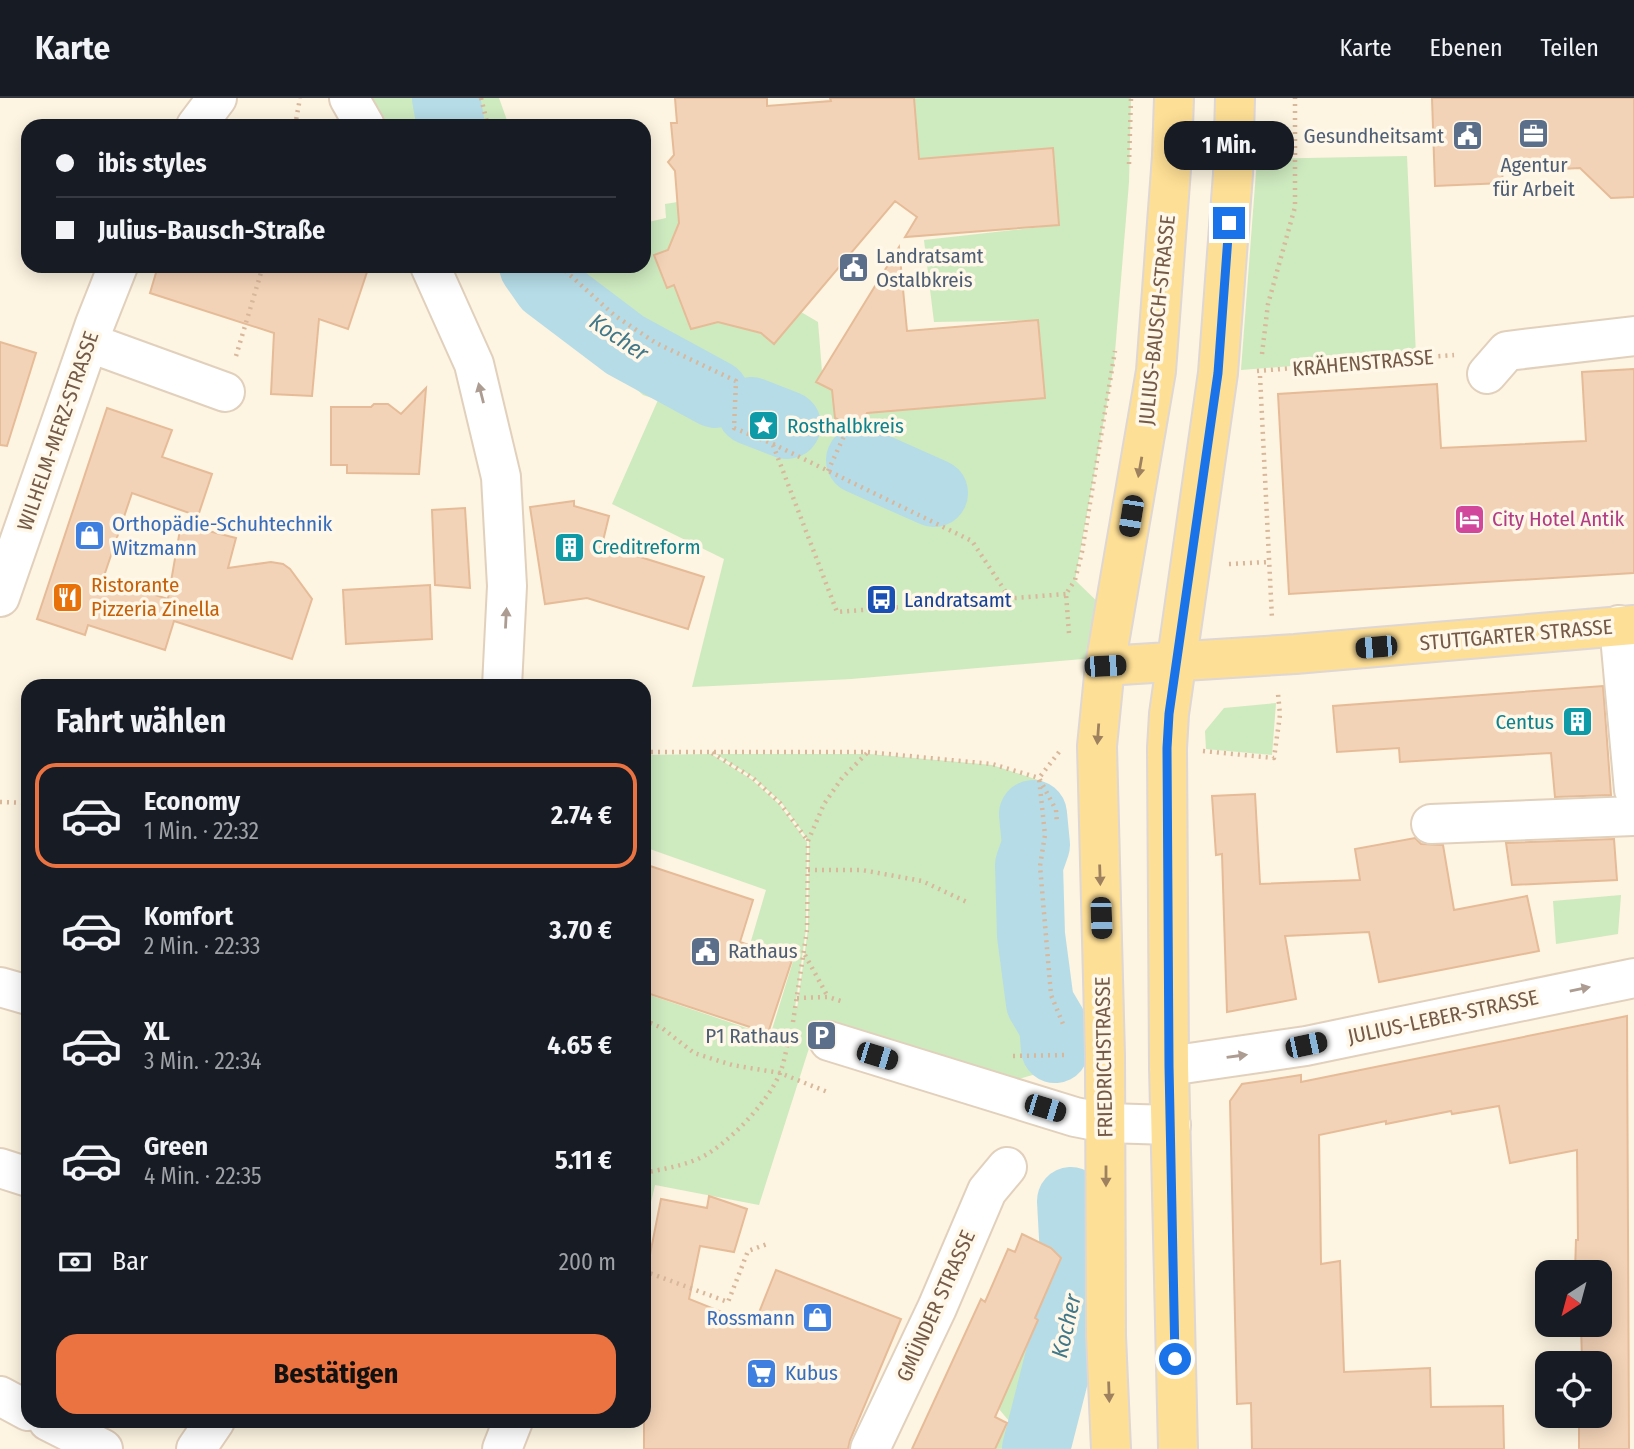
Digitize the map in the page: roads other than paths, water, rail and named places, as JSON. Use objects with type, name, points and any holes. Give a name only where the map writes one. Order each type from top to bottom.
[{"type":"main road","name":"JULIUS-BAUSCH-STRASSE","points":[[1105,666],[1156,371],[1174,98]]},
{"type":"main road","points":[[1178,1449],[1169,1066],[1167,748],[1218,373],[1233,174],[1235,98]]},
{"type":"main road","name":"STUTTGARTER STRASSE","points":[[1105,666],[1275,656],[1626,625]]},
{"type":"main road","name":"FRIEDRICHSTRASSE","points":[[1105,666],[1097,746],[1106,1123],[1106,1336],[1111,1449]]},
{"type":"street","points":[[201,119],[217,98]]},
{"type":"street","points":[[349,98],[361,119]]},
{"type":"street","name":"WILHELM-MERZ-STRASSE","points":[[0,597],[115,273]]},
{"type":"street","points":[[433,273],[474,364],[501,477],[507,586],[502,679]]},
{"type":"street","points":[[1497,363],[1634,336]]},
{"type":"street","points":[[90,343],[225,392]]},
{"type":"street","points":[[1626,625],[1634,790]]},
{"type":"street","points":[[1431,824],[1634,816]]},
{"type":"street","name":"JULIUS-LEBER-STRASSE","points":[[1169,1066],[1306,1045],[1634,978]]},
{"type":"street","points":[[0,987],[21,993]]},
{"type":"street","points":[[829,1041],[1076,1117],[1106,1123],[1171,1125]]},
{"type":"street","name":"GMÜNDER STRASSE","points":[[870,1449],[920,1344],[987,1191],[1007,1167]]},
{"type":"street","points":[[0,1168],[21,1175]]},
{"type":"street","points":[[0,1396],[21,1407]]},
{"type":"street","points":[[62,1428],[103,1449]]},
{"type":"street","points":[[196,1449],[210,1428]]},
{"type":"street","points":[[502,1449],[510,1428]]},
{"type":"waterway","name":"Kocher","points":[[446,98],[450,119]]},
{"type":"waterway","name":"Kocher","points":[[538,273],[547,286],[625,345],[715,394]]},
{"type":"waterway","name":"Kocher","points":[[751,411],[787,425]]},
{"type":"waterway","name":"Kocher","points":[[860,460],[934,493]]},
{"type":"waterway","name":"Kocher","points":[[1033,814],[1036,845],[1029,865],[1031,935],[1040,1003],[1053,1025],[1055,1049]]},
{"type":"waterway","name":"Kocher","points":[[1036,1449],[1076,1292],[1071,1201]]},
{"type":"place","name":"Agentur für Arbeit","points":[[1534,133]]},
{"type":"place","name":"Gesundheitsamt","points":[[1467,136]]},
{"type":"place","name":"Landratsamt Ostalbkreis","points":[[853,268]]},
{"type":"place","name":"Rosthalbkreis","points":[[764,426]]},
{"type":"place","name":"City Hotel Antik","points":[[1469,519]]},
{"type":"place","name":"Orthopädie-Schuhtechnik Witzmann","points":[[89,536]]},
{"type":"place","name":"Creditreform","points":[[569,547]]},
{"type":"place","name":"Ristorante Pizzeria Zinella","points":[[68,597]]},
{"type":"place","name":"Landratsamt","points":[[881,600]]},
{"type":"place","name":"Centus","points":[[1577,722]]},
{"type":"place","name":"Rathaus","points":[[705,951]]},
{"type":"place","name":"P1 Rathaus","points":[[822,1036]]},
{"type":"place","name":"Rossmann","points":[[818,1318]]},
{"type":"place","name":"Kubus","points":[[762,1373]]}]
